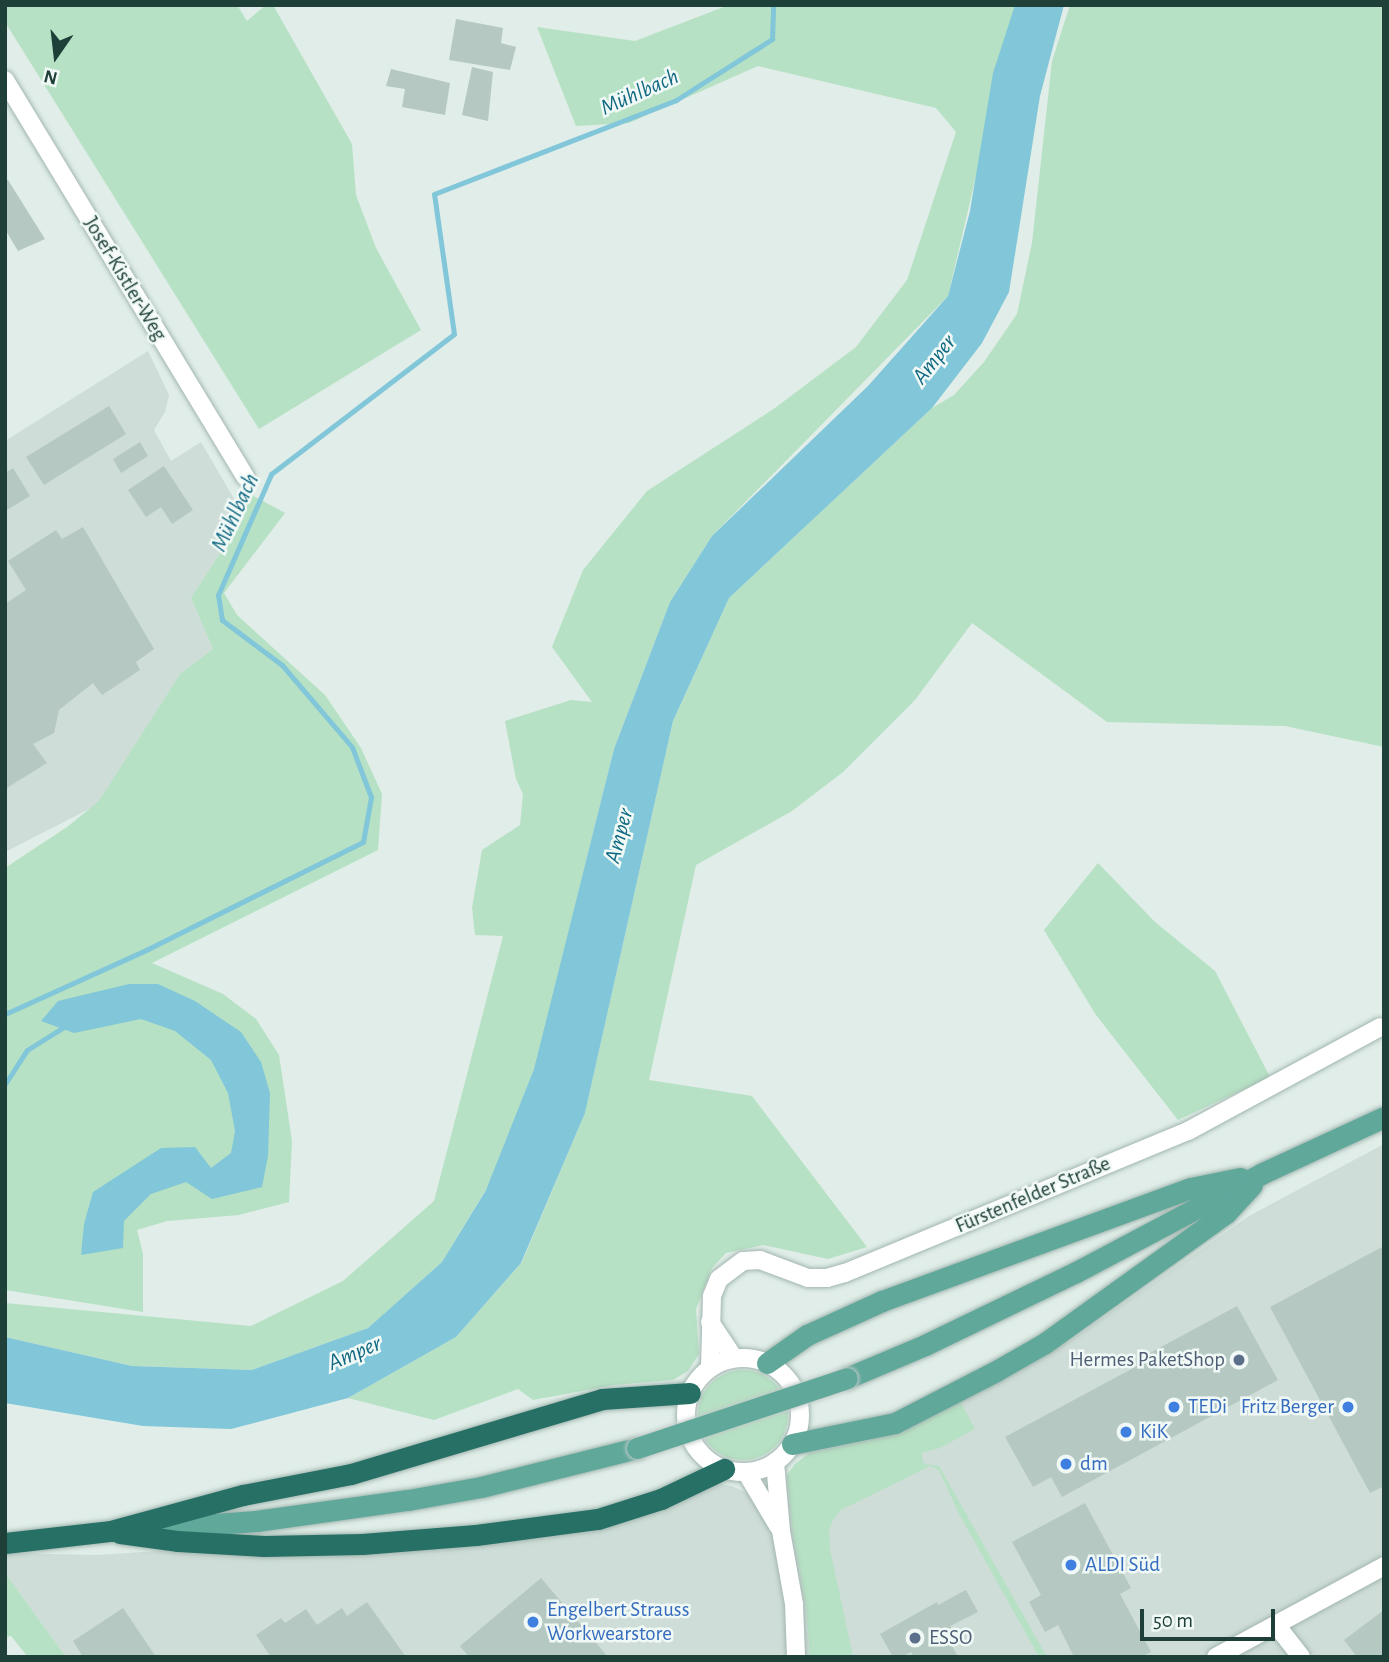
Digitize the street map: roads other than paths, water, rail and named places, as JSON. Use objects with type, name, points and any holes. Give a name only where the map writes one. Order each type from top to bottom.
[{"type":"highway","points":[[5,1543],[111,1531],[243,1495],[351,1474],[602,1399],[651,1393],[690,1393]]},
{"type":"highway","points":[[111,1531],[178,1541],[264,1546],[362,1544],[476,1535],[598,1519],[661,1499],[724,1469]]},
{"type":"main road","points":[[111,1531],[256,1521],[408,1500],[493,1484],[637,1448],[847,1378],[925,1345],[1076,1272],[1263,1173],[1384,1117]]},
{"type":"main road","points":[[767,1363],[807,1335],[882,1301],[1191,1188],[1263,1173]]},
{"type":"main road","points":[[792,1444],[895,1423],[1045,1343],[1226,1213],[1263,1173]]},
{"type":"street","name":"Josef-Kistler-Weg","points":[[5,80],[245,477]]},
{"type":"street","name":"Fürstenfelder Straße","points":[[710,1368],[712,1296],[719,1279],[743,1261],[760,1260],[808,1278],[827,1278],[845,1273],[1188,1130],[1380,1027]]},
{"type":"street","points":[[710,1322],[734,1358]]},
{"type":"street","points":[[734,1358],[767,1363],[783,1373],[794,1389],[800,1407],[799,1426],[792,1444],[775,1462],[746,1472],[724,1469],[707,1460],[695,1446],[687,1429],[685,1411],[690,1393],[710,1368],[734,1358]]},
{"type":"street","points":[[775,1462],[781,1531],[794,1604],[796,1657]]},
{"type":"street","points":[[746,1472],[781,1531]]},
{"type":"street","points":[[1216,1657],[1384,1566]]},
{"type":"street","points":[[1277,1626],[1301,1657]]},
{"type":"water","name":"Amper","points":[[1015,5],[1064,5],[1040,96],[1009,292],[982,343],[932,408],[729,598],[673,721],[585,1113],[521,1263],[456,1337],[348,1398],[231,1429],[143,1426],[5,1403],[5,1337],[132,1366],[252,1370],[368,1328],[442,1262],[486,1190],[534,1069],[614,749],[670,602],[712,536],[868,386],[948,296],[970,211],[993,73]]},
{"type":"water","points":[[129,984],[158,984],[195,1001],[241,1032],[261,1062],[270,1093],[268,1156],[262,1187],[212,1199],[186,1182],[151,1194],[124,1221],[123,1248],[81,1255],[84,1224],[93,1192],[161,1148],[195,1147],[211,1168],[231,1153],[235,1131],[228,1093],[211,1060],[175,1031],[141,1019],[74,1033],[41,1021],[58,1001]]},
{"type":"waterway","name":"Mühlbach","points":[[5,1014],[148,949],[363,842],[371,797],[352,747],[282,665],[222,620],[218,595],[271,474],[454,334],[434,194],[676,100],[772,39],[773,5]]},
{"type":"waterway","points":[[5,1084],[27,1050],[67,1025]]},
{"type":"place","name":"Hermes PaketShop","points":[[1239,1360]]},
{"type":"place","name":"TEDi","points":[[1174,1407]]},
{"type":"place","name":"Fritz Berger","points":[[1348,1407]]},
{"type":"place","name":"KiK","points":[[1126,1432]]},
{"type":"place","name":"dm","points":[[1066,1464]]},
{"type":"place","name":"ALDI Süd","points":[[1071,1565]]},
{"type":"place","name":"Engelbert Strauss Workwearstore","points":[[533,1622]]},
{"type":"place","name":"ESSO","points":[[915,1638]]}]
